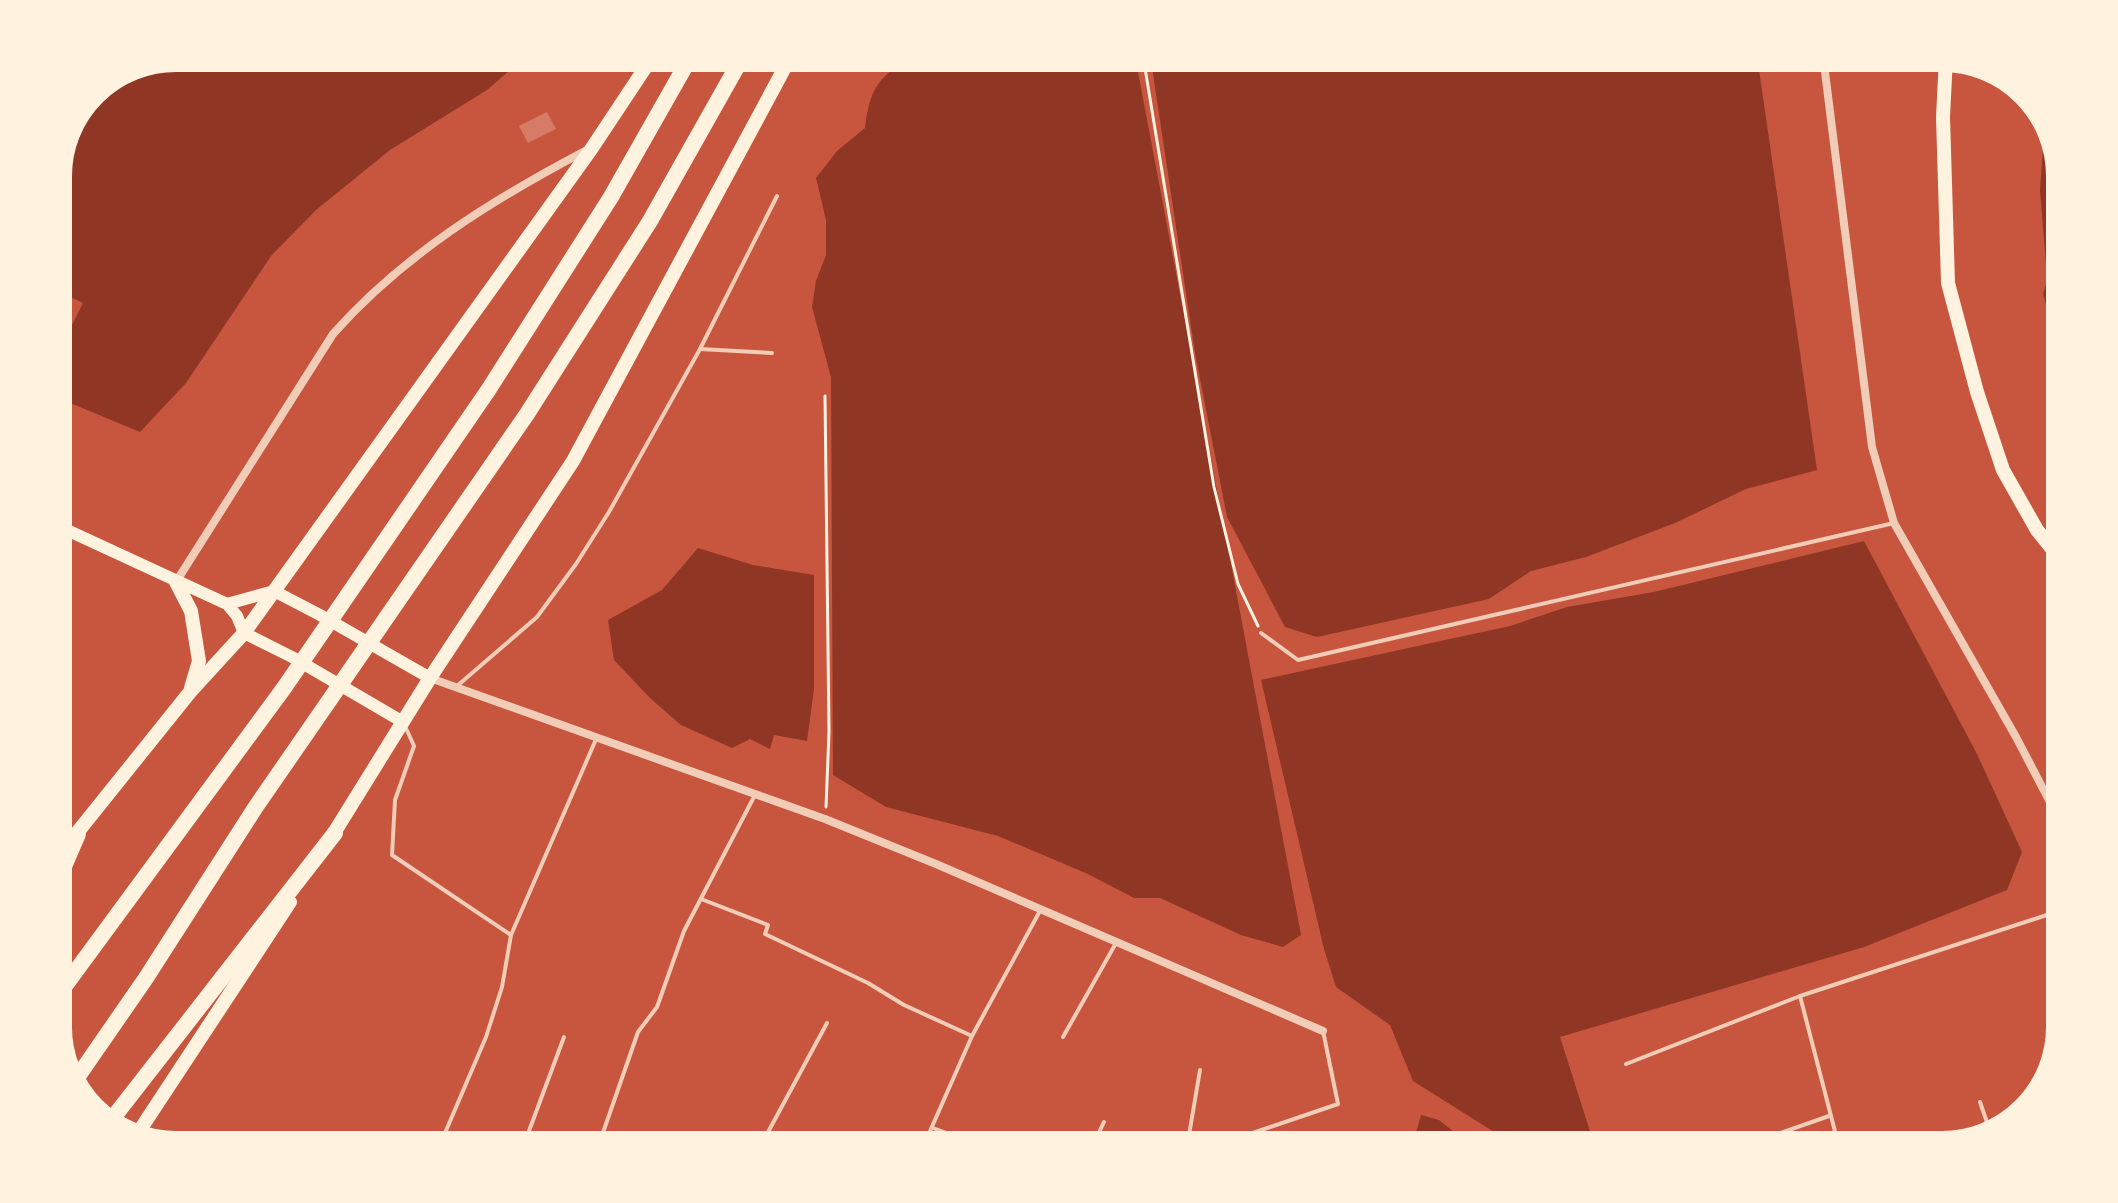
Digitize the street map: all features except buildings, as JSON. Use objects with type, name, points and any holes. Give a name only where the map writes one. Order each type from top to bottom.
[{"type":"highway","points":[[70,979],[284,688],[489,389],[611,197],[683,70]]},
{"type":"highway","points":[[81,1073],[146,978],[255,808],[527,414],[650,221],[735,70]]},
{"type":"highway","points":[[116,1114],[335,833]]},
{"type":"highway","points":[[70,853],[78,834]]},
{"type":"main road","points":[[70,843],[190,692],[244,633],[592,148],[644,70]]},
{"type":"main road","points":[[142,1127],[573,461],[783,70]]},
{"type":"main road","points":[[1945,70],[1943,117],[1948,283],[1977,392],[2003,470],[2048,544]]},
{"type":"main road","points":[[70,532],[227,604],[237,616],[244,633],[292,657],[403,722]]},
{"type":"main road","points":[[176,582],[191,611],[199,661],[190,692]]},
{"type":"main road","points":[[227,604],[274,591],[430,678]]},
{"type":"street","points":[[1825,70],[1872,447],[1894,523],[2048,798]]},
{"type":"street","points":[[176,582],[333,334],[364,299],[422,250],[533,179],[592,148]]},
{"type":"street","points":[[430,678],[825,819],[1323,1031]]},
{"type":"lane","points":[[455,688],[537,617],[576,564],[609,512],[700,349],[777,196]]},
{"type":"lane","points":[[700,349],[772,353]]},
{"type":"lane","points":[[1261,633],[1298,660],[1894,523]]},
{"type":"lane","points":[[403,722],[414,746],[395,800],[392,855],[511,935]]},
{"type":"lane","points":[[445,1133],[486,1037],[502,987],[511,935],[597,737]]},
{"type":"lane","points":[[603,1133],[638,1032],[657,1007],[684,931],[756,793]]},
{"type":"lane","points":[[701,899],[768,925],[765,934],[972,1036]]},
{"type":"lane","points":[[930,1133],[972,1036],[1041,909]]},
{"type":"lane","points":[[1626,1064],[1800,996],[2048,915]]},
{"type":"lane","points":[[1063,1037],[1116,943]]},
{"type":"lane","points":[[1800,996],[1835,1133]]},
{"type":"lane","points":[[768,1133],[827,1023]]},
{"type":"lane","points":[[1253,1133],[1338,1104],[1323,1031]]},
{"type":"lane","points":[[528,1133],[564,1037]]},
{"type":"lane","points":[[1189,1133],[1200,1070]]},
{"type":"lane","points":[[1980,1102],[1987,1123]]},
{"type":"lane","points":[[1781,1133],[1830,1116]]},
{"type":"lane","points":[[1099,1133],[1104,1122]]},
{"type":"lane","points":[[933,1128],[946,1133]]},
{"type":"path","points":[[1145,70],[1214,487],[1238,584],[1261,633]]},
{"type":"path","points":[[825,396],[829,732],[825,819]]},
{"type":"shaded area","points":[[176,70],[510,70],[487,90],[390,150],[316,210],[271,256],[186,383],[140,432],[70,403],[70,329],[83,303],[70,297],[70,169],[81,129],[106,96],[123,84],[156,72]]},
{"type":"shaded area","points":[[892,70],[1138,70],[1301,935],[1283,947],[1241,935],[1160,898],[1134,898],[1088,874],[998,836],[886,807],[833,775],[831,377],[812,307],[816,281],[826,255],[826,220],[816,178],[837,151],[865,128],[873,92]]},
{"type":"shaded area","points":[[1153,70],[1759,70],[1817,470],[1746,489],[1675,523],[1586,557],[1531,571],[1489,599],[1317,637],[1285,627],[1227,517],[1195,353]]},
{"type":"shaded area","points":[[2043,146],[2048,169],[2048,268],[2046,264],[2040,190]]},
{"type":"shaded area","points":[[2048,279],[2048,311],[2043,294]]},
{"type":"shaded area","points":[[1864,541],[1977,754],[2022,852],[2007,890],[1864,947],[1560,1037],[1591,1133],[1496,1133],[1413,1081],[1390,1025],[1336,987],[1324,949],[1261,680],[1510,626],[1567,607],[1654,592]]},
{"type":"shaded area","points":[[698,548],[753,565],[814,575],[814,689],[807,741],[774,735],[770,749],[750,739],[732,748],[681,725],[614,660],[608,620],[662,590]]},
{"type":"shaded area","points":[[1421,1115],[1439,1120],[1456,1133],[1416,1133]]}]
